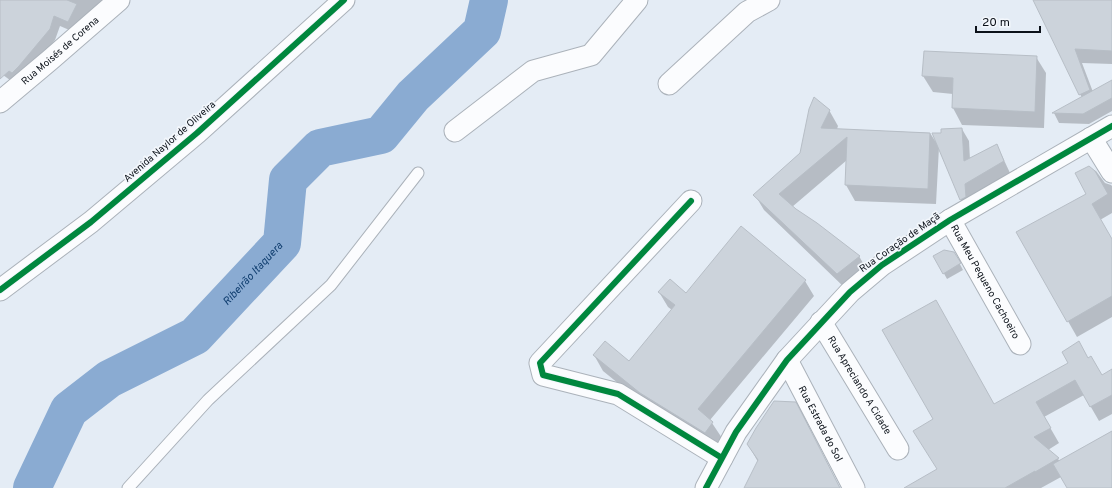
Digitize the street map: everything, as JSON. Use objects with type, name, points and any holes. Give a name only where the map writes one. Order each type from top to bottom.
[{"type":"street","name":"Rua Moisés de Corena","points":[[0,102],[119,0]]},
{"type":"street","name":"Avenida Naylor de Oliveira","points":[[0,290],[91,222],[197,133],[344,0]]},
{"type":"street","points":[[455,131],[533,71],[591,55],[637,0]]},
{"type":"street","points":[[669,84],[747,12],[769,0]]},
{"type":"street","name":"Rua Coração de Maçã","points":[[706,488],[736,432],[787,360],[850,292],[882,265],[950,220],[1112,126]]},
{"type":"street","points":[[1091,138],[1112,172]]},
{"type":"street","points":[[691,201],[540,363],[543,375],[618,394],[722,458]]},
{"type":"street","name":"Rua Meu Pequeno Cachoeiro","points":[[950,220],[1020,344]]},
{"type":"street","name":"Rua Apreciando A Cidade","points":[[821,322],[898,449]]},
{"type":"street","name":"Rua Estrada do Sol","points":[[787,360],[854,488]]},
{"type":"lane","points":[[128,488],[208,400],[331,285],[418,173]]},
{"type":"building","points":[[0,0],[67,0],[77,4],[68,22],[54,16],[50,29],[19,66],[12,73],[9,71],[0,79]]},
{"type":"building","points":[[1033,0],[1112,0],[1112,51],[1075,49],[1090,90],[1079,95]]},
{"type":"building","points":[[924,51],[1037,56],[1035,112],[952,108],[953,78],[922,76]]},
{"type":"building","points":[[1112,80],[1112,98],[1083,114],[1052,113]]},
{"type":"building","points":[[814,97],[830,110],[821,128],[930,133],[928,189],[845,185],[847,137],[779,194],[796,209],[860,256],[837,274],[753,195],[800,153],[809,109]]},
{"type":"building","points":[[962,128],[964,161],[997,144],[1004,161],[965,184],[966,197],[960,200],[932,133],[941,133],[941,129]]},
{"type":"building","points":[[1089,166],[1095,171],[1108,194],[1092,204],[1112,239],[1112,296],[1067,322],[1016,232],[1086,194],[1075,173]]},
{"type":"building","points":[[741,226],[806,280],[698,409],[713,422],[705,433],[640,393],[593,355],[605,341],[629,361],[675,305],[658,292],[670,279],[686,293]]},
{"type":"building","points":[[944,250],[954,252],[961,263],[943,274],[933,256]]},
{"type":"building","points":[[936,300],[994,404],[1068,363],[1062,352],[1079,341],[1088,358],[1091,356],[1102,375],[1112,369],[1112,395],[1090,407],[1075,380],[1036,402],[1051,428],[1034,437],[1059,458],[1005,488],[904,488],[937,469],[913,431],[933,419],[882,330]]},
{"type":"building","points":[[774,401],[796,402],[840,488],[744,488],[758,460],[747,444]]},
{"type":"building","points":[[1112,431],[1112,488],[1067,488],[1053,464]]},
{"type":"waterway","name":"Ribeirão Itaquera","points":[[32,488],[69,410],[109,379],[195,336],[282,243],[288,180],[320,148],[381,135],[413,96],[482,31],[489,0]]},
{"type":"cycle path","points":[[0,290],[91,222],[197,133],[344,0]]},
{"type":"cycle path","points":[[706,488],[736,432],[787,360],[850,292],[882,265],[950,220],[1112,126]]},
{"type":"cycle path","points":[[691,201],[540,363],[543,375],[618,394],[722,458]]}]
